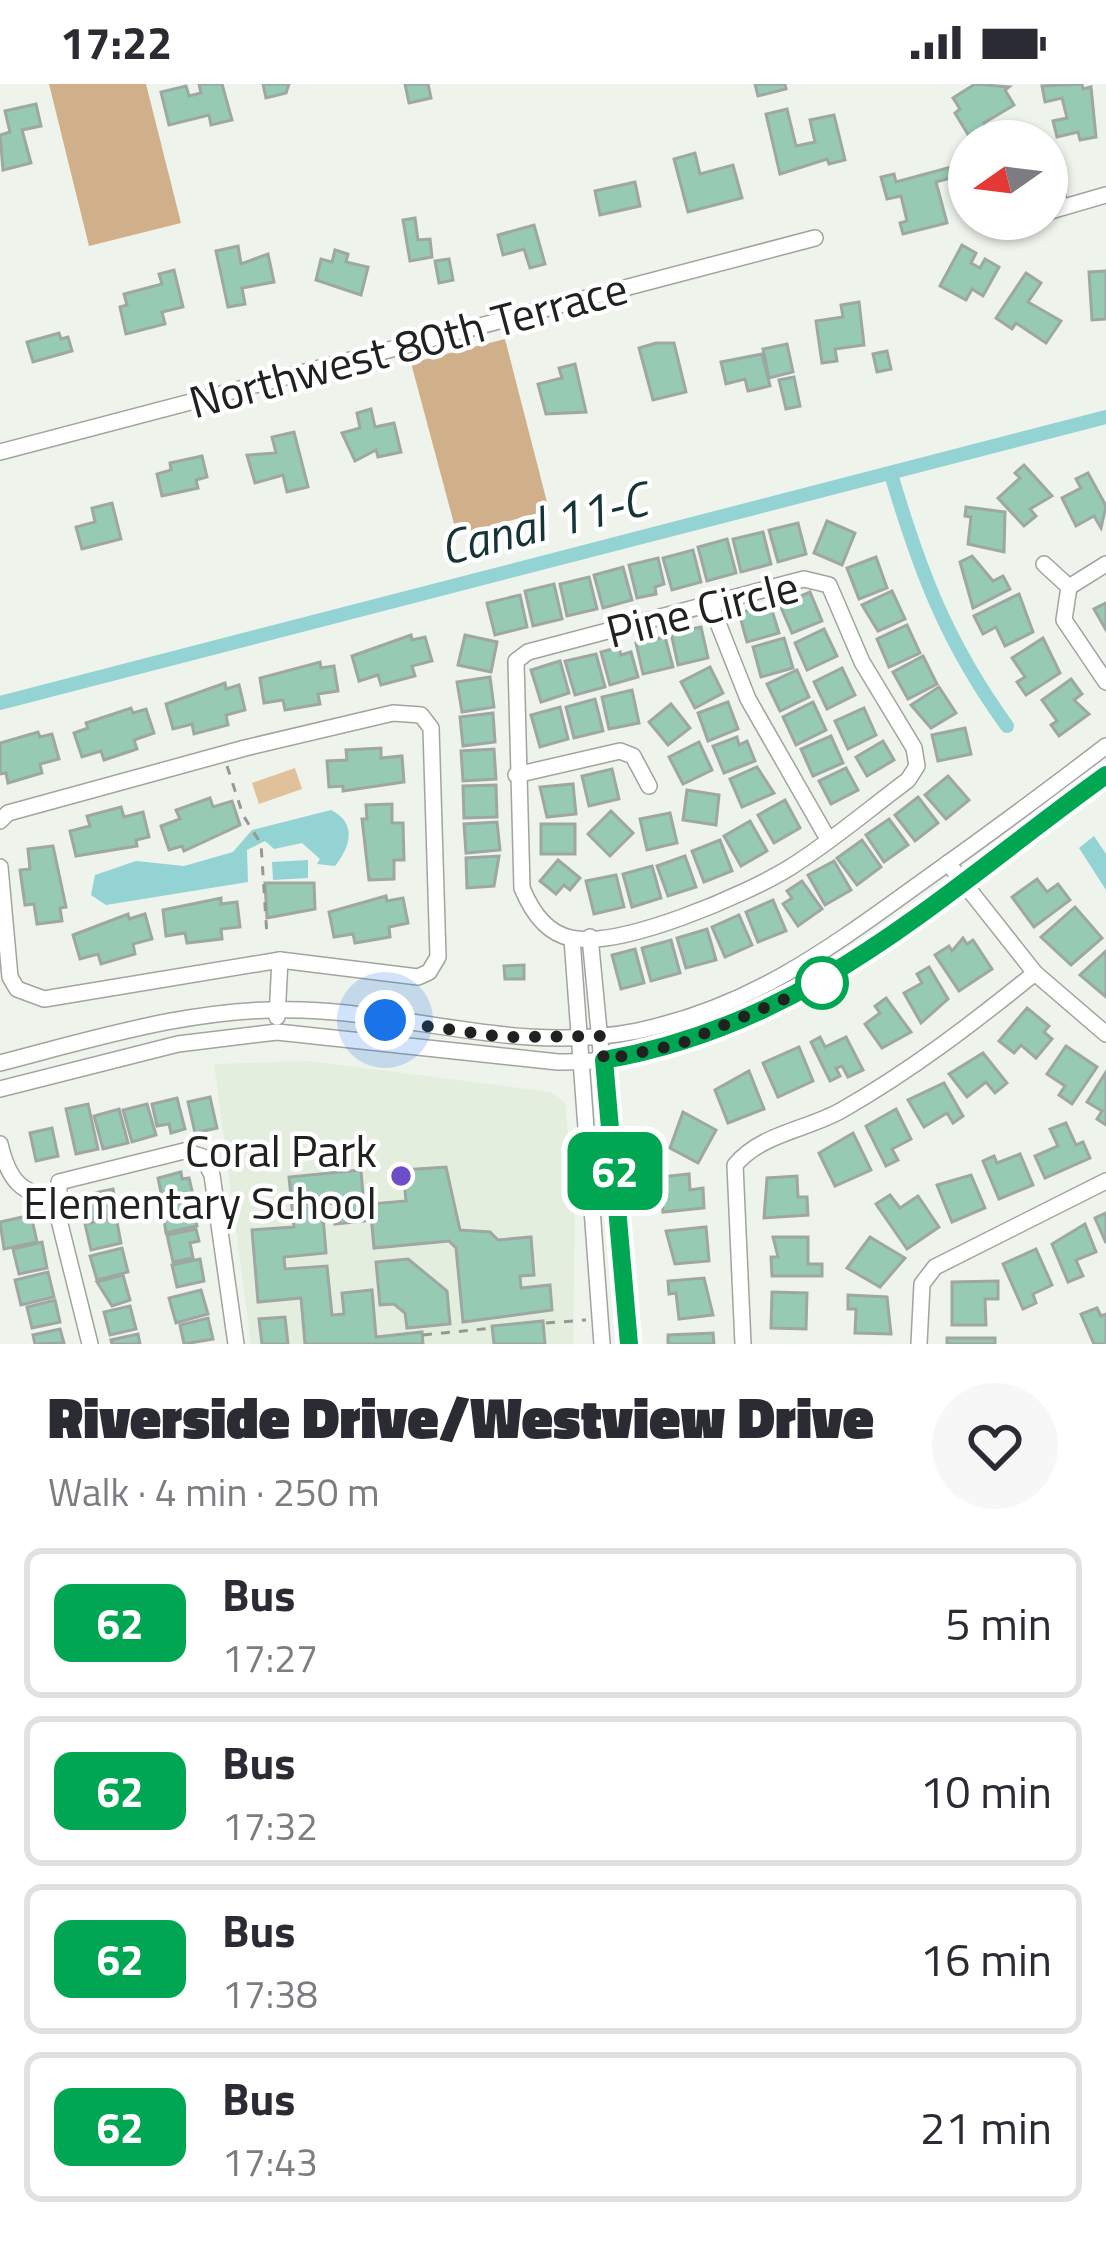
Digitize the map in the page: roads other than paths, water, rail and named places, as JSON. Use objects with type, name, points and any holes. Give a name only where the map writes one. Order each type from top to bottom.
[{"type":"street","points":[[1068,205],[1106,196]]},
{"type":"street","name":"Northwest 80th Terrace","points":[[0,452],[815,238]]},
{"type":"street","points":[[1044,564],[1069,586]]},
{"type":"street","points":[[1069,586],[1106,564]]},
{"type":"street","name":"Pine Circle","points":[[804,579],[830,585],[862,662],[914,748],[917,766],[908,780],[828,839],[737,896],[673,920],[572,939],[531,911],[522,888],[516,776],[517,661],[527,652],[804,579]]},
{"type":"street","points":[[1069,586],[1064,620],[1106,682]]},
{"type":"street","points":[[710,603],[748,699],[828,839]]},
{"type":"street","points":[[0,821],[8,814],[223,754],[393,713],[428,719],[434,966],[418,977],[280,960],[187,972],[67,999],[29,996],[10,977],[0,867]]},
{"type":"street","points":[[0,1063],[191,1016],[278,1010],[359,1015],[502,1037],[579,1038],[710,1010],[800,970],[1106,746]]},
{"type":"street","points":[[516,776],[620,751],[633,756],[649,786]]},
{"type":"street","points":[[0,1089],[178,1043],[277,1032],[500,1060],[604,1060],[680,1044],[822,983],[1106,775]]},
{"type":"street","points":[[948,863],[1035,973],[1106,1034]]},
{"type":"street","points":[[590,938],[629,1344]]},
{"type":"street","points":[[572,939],[602,1344]]},
{"type":"street","points":[[277,1032],[280,960]]},
{"type":"street","points":[[743,1344],[735,1165],[749,1148],[837,1113],[933,1055],[1035,973]]},
{"type":"street","points":[[0,1144],[7,1173],[22,1192],[57,1202]]},
{"type":"street","points":[[90,1344],[57,1202],[59,1182],[184,1151],[203,1157],[212,1175],[236,1344]]},
{"type":"street","points":[[920,1344],[922,1284],[935,1267],[1106,1181]]},
{"type":"water","points":[[331,810],[345,821],[349,835],[335,866],[317,864],[320,859],[302,843],[274,849],[265,841],[247,850],[248,882],[106,905],[91,895],[95,875],[136,861],[184,866],[233,852],[252,830]]},
{"type":"water","points":[[1094,836],[1106,854],[1106,890],[1079,848]]},
{"type":"water","points":[[308,860],[308,878],[273,880],[272,862]]},
{"type":"waterway","name":"Canal 11-C","points":[[0,703],[1106,417]]},
{"type":"waterway","points":[[891,474],[937,606],[1007,726]]},
{"type":"place","name":"Coral Park Elementary School","points":[[401,1176]]}]
